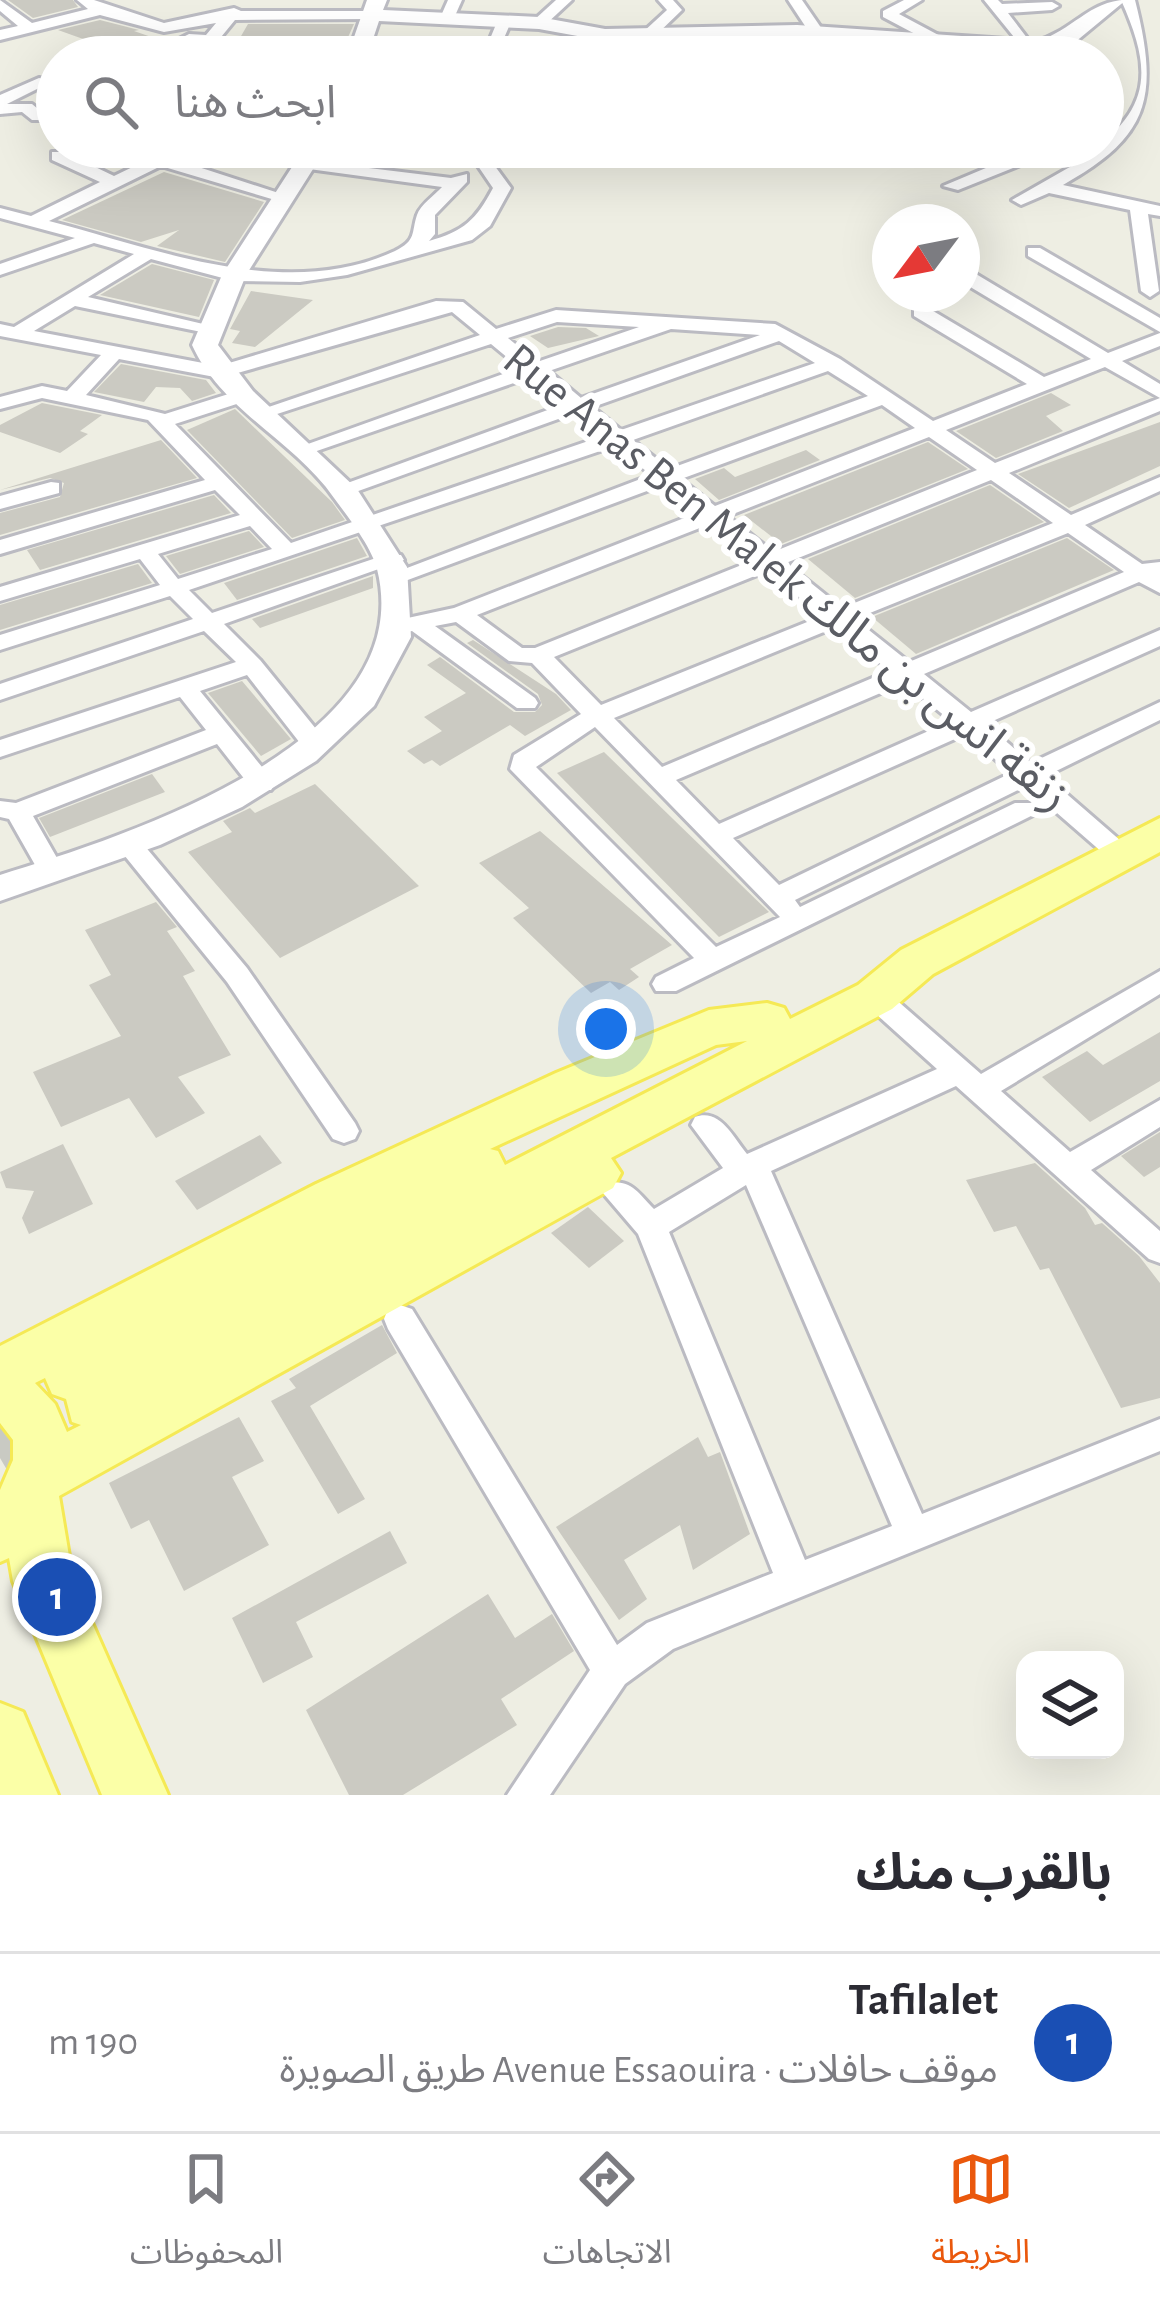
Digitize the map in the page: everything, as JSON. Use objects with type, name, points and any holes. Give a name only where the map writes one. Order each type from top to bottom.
[{"type":"main road","points":[[0,1374],[334,1199],[709,1028],[779,1030],[875,997],[917,962],[1160,833]]},
{"type":"main road","points":[[82,1391],[779,1030],[867,975],[917,962]]},
{"type":"main road","points":[[23,1504],[740,1089],[769,1066],[779,1030]]},
{"type":"main road","points":[[0,1391],[16,1399],[37,1425],[42,1441],[23,1504],[43,1581],[135,1795]]},
{"type":"main road","points":[[0,1735],[25,1795]]},
{"type":"street","points":[[84,0],[183,36]]},
{"type":"street","points":[[0,35],[143,0]]},
{"type":"street","points":[[212,36],[244,0]]},
{"type":"street","points":[[538,23],[565,0]]},
{"type":"street","points":[[647,36],[675,10],[665,0]]},
{"type":"street","points":[[795,0],[816,32]]},
{"type":"street","points":[[915,0],[888,14],[930,36]]},
{"type":"street","points":[[1070,36],[1116,0]]},
{"type":"street","points":[[1124,131],[1153,100],[1156,67],[1128,0]]},
{"type":"street","points":[[0,3],[29,28]]},
{"type":"street","points":[[994,4],[1049,3],[1075,33]]},
{"type":"street","points":[[994,4],[1018,36]]},
{"type":"street","points":[[164,28],[231,16],[373,8],[451,9],[504,22],[605,35],[816,32],[871,36]]},
{"type":"street","points":[[498,36],[504,22]]},
{"type":"street","points":[[0,105],[36,86]]},
{"type":"street","points":[[0,105],[36,109]]},
{"type":"street","points":[[83,168],[112,182]]},
{"type":"street","points":[[33,222],[146,168]]},
{"type":"street","points":[[186,168],[285,198]]},
{"type":"street","points":[[0,889],[129,844],[262,784],[316,746],[375,678],[406,625],[395,568],[373,524],[206,353],[209,331],[234,275],[305,168]]},
{"type":"street","points":[[377,168],[455,184]]},
{"type":"street","points":[[408,250],[426,234],[426,214],[466,168]]},
{"type":"street","points":[[3,216],[234,275],[318,274],[457,240],[484,222],[502,188],[488,168]]},
{"type":"street","points":[[952,186],[997,168]]},
{"type":"street","points":[[1021,200],[1084,168]]},
{"type":"street","points":[[1046,188],[1154,208],[1155,290],[1120,302]]},
{"type":"street","points":[[0,270],[90,239]]},
{"type":"street","points":[[1034,252],[1160,326]]},
{"type":"street","points":[[10,331],[146,254]]},
{"type":"street","points":[[980,285],[1160,392]]},
{"type":"street","points":[[71,299],[209,331]]},
{"type":"street","name":"Rue Anas Ben Malek زنقة انس بن مالك","points":[[220,372],[450,305],[971,725],[1120,854]]},
{"type":"street","points":[[921,312],[1043,385]]},
{"type":"street","points":[[163,421],[255,403],[567,315],[784,333],[1154,575]]},
{"type":"street","points":[[304,449],[673,321]]},
{"type":"street","points":[[10,331],[220,372]]},
{"type":"street","points":[[342,489],[784,333]]},
{"type":"street","points":[[406,625],[460,614],[1160,339]]},
{"type":"street","points":[[72,398],[116,350]]},
{"type":"street","points":[[0,643],[620,441],[832,363]]},
{"type":"street","points":[[0,404],[37,392],[151,412],[285,550]]},
{"type":"street","points":[[0,692],[210,622],[395,568],[884,397]]},
{"type":"street","points":[[460,614],[517,656],[538,655],[1160,404]]},
{"type":"street","points":[[0,547],[220,482]]},
{"type":"street","points":[[712,960],[522,766],[526,758],[595,716],[836,615],[1072,524],[1160,482]]},
{"type":"street","points":[[0,503],[51,488]]},
{"type":"street","points":[[0,593],[254,518]]},
{"type":"street","points":[[143,549],[174,588],[252,665],[316,746]]},
{"type":"street","points":[[656,779],[1154,575]]},
{"type":"street","points":[[406,625],[526,703]]},
{"type":"street","points":[[713,837],[1160,637]]},
{"type":"street","points":[[538,655],[786,908]]},
{"type":"street","points":[[0,749],[252,665]]},
{"type":"street","points":[[185,688],[262,784]]},
{"type":"street","points":[[666,984],[712,960],[786,908],[1028,774],[1160,710]]},
{"type":"street","points":[[52,872],[9,810],[222,734]]},
{"type":"street","points":[[786,908],[1024,808]]},
{"type":"street","points":[[129,844],[237,975],[344,1131]]},
{"type":"street","points":[[651,1227],[748,1168],[968,1081],[1160,981]]},
{"type":"street","points":[[875,997],[1160,1250]]},
{"type":"street","points":[[1068,1168],[1160,1112]]},
{"type":"street","points":[[706,1125],[748,1168],[912,1532]]},
{"type":"street","points":[[620,1192],[651,1227],[794,1579]]},
{"type":"street","points":[[400,1319],[612,1671]]},
{"type":"street","points":[[526,1795],[612,1671],[659,1636],[1160,1435]]},
{"type":"building","points":[[8,0],[73,0],[78,7],[33,18]]},
{"type":"building","points":[[100,20],[148,36],[75,36],[58,30]]},
{"type":"building","points":[[248,24],[354,24],[349,36],[241,36]]},
{"type":"building","points":[[164,172],[264,202],[225,262],[157,246],[179,230],[141,242],[62,220]]},
{"type":"building","points":[[152,264],[214,280],[199,317],[100,295]]},
{"type":"building","points":[[251,291],[313,300],[255,347],[232,343],[240,331],[230,329]]},
{"type":"building","points":[[558,327],[586,328],[599,336],[548,348],[530,336]]},
{"type":"building","points":[[121,364],[206,380],[216,393],[192,401],[180,388],[156,387],[144,402],[94,392]]},
{"type":"building","points":[[1051,393],[1071,405],[1046,416],[1063,431],[996,458],[956,431]]},
{"type":"building","points":[[42,403],[102,415],[80,431],[88,434],[60,453],[0,432],[0,425]]},
{"type":"building","points":[[235,409],[345,520],[292,538],[187,430]]},
{"type":"building","points":[[1160,422],[1160,466],[1069,508],[1018,474]]},
{"type":"building","points":[[161,440],[197,478],[0,535],[0,513],[60,497],[64,483],[50,478],[0,490]]},
{"type":"building","points":[[928,442],[968,469],[781,544],[744,515]]},
{"type":"building","points":[[806,450],[820,460],[719,500],[695,479],[724,468],[735,477]]},
{"type":"building","points":[[990,485],[1044,522],[855,598],[808,559]]},
{"type":"building","points":[[214,495],[231,513],[40,570],[27,550]]},
{"type":"building","points":[[249,531],[264,547],[180,574],[166,556]]},
{"type":"building","points":[[357,538],[367,556],[237,600],[224,583]]},
{"type":"building","points":[[1067,538],[1114,570],[916,654],[872,617]]},
{"type":"building","points":[[138,564],[152,583],[0,630],[0,605]]},
{"type":"building","points":[[373,576],[373,588],[260,628],[252,619]]},
{"type":"building","points":[[473,640],[556,694],[571,710],[525,736],[510,725],[440,766],[432,760],[424,764],[407,751],[442,731],[424,717],[466,693],[427,665],[440,657],[514,712],[535,712],[542,705],[538,694],[467,643]]},
{"type":"building","points":[[242,681],[291,739],[261,756],[208,693]]},
{"type":"building","points":[[604,752],[769,912],[719,937],[557,773]]},
{"type":"building","points":[[152,774],[165,792],[50,837],[39,818]]},
{"type":"building","points":[[315,784],[419,886],[280,958],[188,852],[232,832],[223,821],[250,808],[255,813]]},
{"type":"building","points":[[540,831],[672,945],[630,969],[639,977],[619,990],[610,982],[591,993],[513,918],[529,908],[479,863]]},
{"type":"building","points":[[156,902],[177,927],[167,931],[195,971],[183,976],[231,1055],[178,1077],[205,1113],[156,1138],[129,1098],[61,1127],[33,1072],[121,1036],[89,985],[111,975],[85,930]]},
{"type":"building","points":[[1160,1032],[1160,1081],[1090,1122],[1042,1077],[1087,1051],[1103,1065]]},
{"type":"building","points":[[1160,1132],[1160,1167],[1144,1177],[1121,1156]]},
{"type":"building","points":[[260,1135],[282,1163],[197,1210],[175,1181]]},
{"type":"building","points":[[63,1144],[93,1204],[29,1234],[22,1218],[34,1191],[6,1188],[0,1172]]},
{"type":"building","points":[[1035,1163],[1085,1208],[1095,1225],[1102,1223],[1139,1256],[1160,1283],[1160,1398],[1121,1408],[1049,1268],[1040,1270],[1016,1226],[994,1232],[966,1180]]},
{"type":"building","points":[[588,1207],[624,1241],[589,1268],[551,1233]]},
{"type":"building","points":[[382,1325],[397,1353],[310,1406],[365,1499],[338,1514],[271,1401],[296,1388],[289,1379]]},
{"type":"building","points":[[239,1417],[264,1461],[232,1477],[269,1545],[184,1591],[149,1520],[131,1529],[109,1483]]},
{"type":"building","points":[[698,1437],[708,1457],[720,1452],[750,1534],[693,1570],[680,1525],[624,1560],[647,1599],[619,1620],[556,1527]]},
{"type":"building","points":[[390,1531],[407,1563],[296,1622],[313,1657],[263,1683],[232,1618]]},
{"type":"building","points":[[488,1594],[515,1638],[552,1614],[574,1651],[501,1699],[517,1725],[403,1795],[349,1795],[306,1710]]},
{"type":"tunnel","points":[[0,1458],[92,1404]]},
{"type":"place","name":"Tafilalet","points":[[57,1597]]}]
